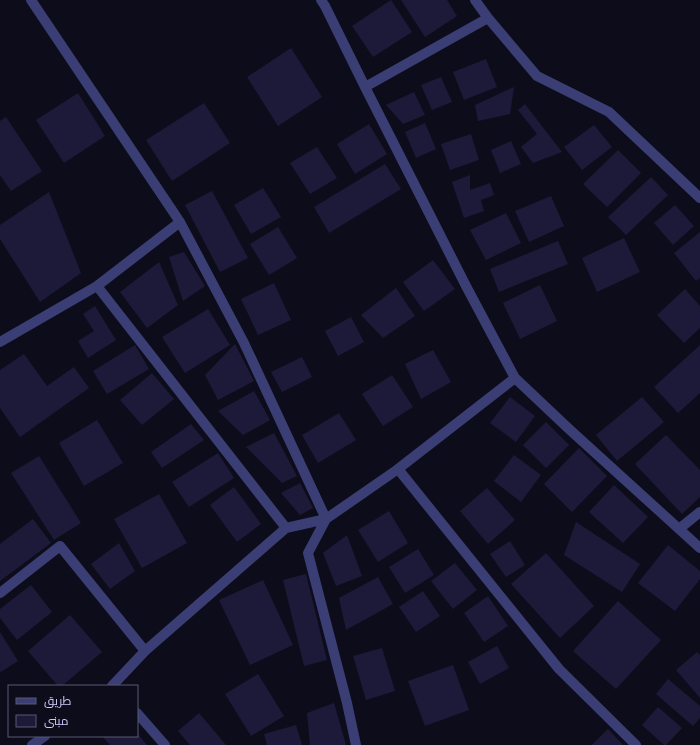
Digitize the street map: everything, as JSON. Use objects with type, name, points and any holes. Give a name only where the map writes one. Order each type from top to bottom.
[{"type":"street","points":[[32,0],[180,222],[244,343],[326,519]]},
{"type":"street","points":[[321,0],[466,286],[515,378],[700,548]]},
{"type":"street","points":[[475,0],[488,18],[537,76],[610,112],[700,198]]},
{"type":"street","points":[[365,86],[488,18]]},
{"type":"street","points":[[0,342],[97,286],[180,222]]},
{"type":"street","points":[[97,286],[286,528]]},
{"type":"street","points":[[114,685],[145,652],[286,528],[326,519],[398,469],[515,378]]},
{"type":"street","points":[[398,469],[560,669],[636,745]]},
{"type":"street","points":[[679,529],[700,512]]},
{"type":"street","points":[[326,519],[308,553],[347,703],[356,745]]},
{"type":"street","points":[[0,592],[60,546],[145,652]]},
{"type":"street","points":[[138,714],[165,745]]},
{"type":"street","points":[[32,745],[43,737]]},
{"type":"building","points":[[391,0],[412,32],[373,57],[352,26]]},
{"type":"building","points":[[401,0],[447,0],[457,16],[425,37]]},
{"type":"building","points":[[291,48],[322,97],[278,126],[247,77]]},
{"type":"building","points":[[486,59],[497,87],[464,100],[453,72]]},
{"type":"building","points":[[441,77],[452,102],[432,110],[421,85]]},
{"type":"building","points":[[514,87],[510,114],[478,121],[475,105]]},
{"type":"building","points":[[414,92],[425,115],[403,124],[386,105]]},
{"type":"building","points":[[78,93],[105,136],[64,163],[36,120]]},
{"type":"building","points":[[204,103],[230,143],[172,181],[146,140]]},
{"type":"building","points":[[525,104],[562,152],[533,163],[521,147],[537,134],[518,110]]},
{"type":"building","points":[[6,117],[42,171],[11,191],[0,175],[0,121]]},
{"type":"building","points":[[425,123],[436,149],[416,158],[405,132]]},
{"type":"building","points":[[369,124],[387,154],[355,174],[337,144]]},
{"type":"building","points":[[594,125],[612,147],[582,170],[564,147]]},
{"type":"building","points":[[471,134],[479,160],[450,170],[441,144]]},
{"type":"building","points":[[511,141],[521,164],[500,173],[491,150]]},
{"type":"building","points":[[317,147],[337,178],[310,194],[290,163]]},
{"type":"building","points":[[618,150],[641,173],[607,207],[583,184]]},
{"type":"building","points":[[385,164],[401,189],[329,233],[314,207]]},
{"type":"building","points":[[470,175],[470,190],[490,183],[494,195],[481,200],[484,211],[464,218],[452,182]]},
{"type":"building","points":[[651,177],[668,195],[626,235],[608,217]]},
{"type":"building","points":[[263,188],[281,217],[251,234],[234,205]]},
{"type":"building","points":[[212,191],[248,258],[220,272],[185,205]]},
{"type":"building","points":[[49,192],[81,273],[40,302],[0,239],[0,225]]},
{"type":"building","points":[[551,196],[564,226],[529,242],[515,211]]},
{"type":"building","points":[[675,205],[694,226],[673,245],[654,223]]},
{"type":"building","points":[[506,213],[521,243],[486,260],[470,230]]},
{"type":"building","points":[[278,227],[297,258],[269,275],[250,244]]},
{"type":"building","points":[[700,232],[700,278],[696,281],[674,253]]},
{"type":"building","points":[[624,238],[640,272],[597,292],[582,258]]},
{"type":"building","points":[[558,241],[568,264],[499,292],[490,269]]},
{"type":"building","points":[[184,252],[205,286],[183,301],[169,257]]},
{"type":"building","points":[[433,260],[455,289],[424,311],[403,282]]},
{"type":"building","points":[[159,262],[178,305],[147,328],[120,292]]},
{"type":"building","points":[[274,283],[291,320],[258,335],[241,299]]},
{"type":"building","points":[[540,285],[557,321],[520,339],[503,303]]},
{"type":"building","points":[[396,288],[415,316],[383,338],[361,315]]},
{"type":"building","points":[[685,289],[700,306],[700,328],[684,343],[657,315]]},
{"type":"building","points":[[95,306],[116,340],[88,358],[78,341],[94,331],[83,314]]},
{"type":"building","points":[[208,309],[230,345],[185,373],[162,337]]},
{"type":"building","points":[[351,317],[364,342],[338,356],[325,331]]},
{"type":"building","points":[[235,344],[254,381],[218,400],[205,375]]},
{"type":"building","points":[[135,345],[149,369],[107,394],[93,371]]},
{"type":"building","points":[[700,345],[700,393],[678,413],[654,387]]},
{"type":"building","points":[[433,350],[451,382],[421,399],[405,364]]},
{"type":"building","points":[[24,354],[47,386],[74,367],[89,388],[20,437],[0,408],[0,370]]},
{"type":"building","points":[[302,357],[312,377],[282,392],[271,372]]},
{"type":"building","points":[[152,373],[174,399],[142,425],[120,400]]},
{"type":"building","points":[[392,375],[413,407],[383,426],[362,394]]},
{"type":"building","points":[[254,391],[270,420],[243,435],[218,411]]},
{"type":"building","points":[[510,397],[535,416],[516,442],[490,423]]},
{"type":"building","points":[[642,397],[664,422],[617,461],[596,435]]},
{"type":"building","points":[[339,413],[356,440],[318,463],[302,435]]},
{"type":"building","points":[[97,420],[123,463],[84,486],[59,443]]},
{"type":"building","points":[[546,422],[569,445],[546,468],[523,445]]},
{"type":"building","points":[[191,424],[204,440],[162,468],[151,452]]},
{"type":"building","points":[[274,433],[297,476],[282,483],[246,447]]},
{"type":"building","points":[[666,435],[700,470],[700,497],[682,514],[635,464]]},
{"type":"building","points":[[579,448],[607,476],[572,512],[544,484]]},
{"type":"building","points":[[218,453],[234,478],[189,507],[172,482]]},
{"type":"building","points":[[514,455],[541,475],[521,502],[494,481]]},
{"type":"building","points":[[39,456],[81,523],[54,540],[11,473]]},
{"type":"building","points":[[300,483],[313,508],[300,515],[281,493]]},
{"type":"building","points":[[614,485],[648,517],[623,543],[589,512]]},
{"type":"building","points":[[234,487],[261,524],[237,542],[210,505]]},
{"type":"building","points":[[487,488],[515,520],[488,544],[460,511]]},
{"type":"building","points":[[159,494],[187,543],[142,568],[114,519]]},
{"type":"building","points":[[389,511],[408,543],[378,562],[358,530]]},
{"type":"building","points":[[33,519],[51,543],[0,581],[0,544]]},
{"type":"building","points":[[576,522],[640,564],[622,592],[564,555]]},
{"type":"building","points":[[347,535],[362,576],[336,586],[323,553]]},
{"type":"building","points":[[510,541],[525,565],[506,577],[490,554]]},
{"type":"building","points":[[119,543],[135,571],[110,589],[91,564]]},
{"type":"building","points":[[668,545],[700,571],[700,579],[675,611],[638,583]]},
{"type":"building","points":[[418,549],[434,575],[405,593],[389,567]]},
{"type":"building","points":[[546,553],[594,606],[560,638],[511,584]]},
{"type":"building","points":[[455,563],[477,590],[453,609],[431,581]]},
{"type":"building","points":[[306,574],[327,660],[304,666],[283,580]]},
{"type":"building","points":[[378,577],[393,604],[346,630],[339,598]]},
{"type":"building","points":[[263,580],[293,645],[250,665],[219,600]]},
{"type":"building","points":[[31,585],[52,612],[17,640],[0,618],[0,609]]},
{"type":"building","points":[[423,591],[440,616],[416,632],[399,607]]},
{"type":"building","points":[[488,596],[508,626],[484,642],[464,613]]},
{"type":"building","points":[[618,601],[661,640],[616,689],[573,651]]},
{"type":"building","points":[[70,615],[102,652],[63,685],[57,685],[28,651]]},
{"type":"building","points":[[0,632],[18,661],[1,672],[0,671]]},
{"type":"building","points":[[497,646],[509,668],[480,684],[468,662]]},
{"type":"building","points":[[382,648],[395,691],[366,700],[353,656]]},
{"type":"building","points":[[697,652],[700,655],[700,698],[676,670]]},
{"type":"building","points":[[453,665],[469,710],[425,726],[408,681]]},
{"type":"building","points":[[258,674],[284,716],[251,736],[225,694]]},
{"type":"building","points":[[668,679],[700,706],[700,718],[693,726],[656,694]]},
{"type":"building","points":[[334,703],[346,745],[310,745],[307,713]]},
{"type":"building","points":[[658,707],[682,728],[666,745],[664,745],[642,725]]},
{"type":"building","points":[[199,713],[226,745],[190,745],[178,731]]},
{"type":"building","points":[[296,725],[302,745],[267,745],[264,734]]},
{"type":"building","points":[[608,729],[623,745],[592,745]]},
{"type":"building","points":[[138,734],[147,745],[110,745],[103,737],[138,737]]}]
